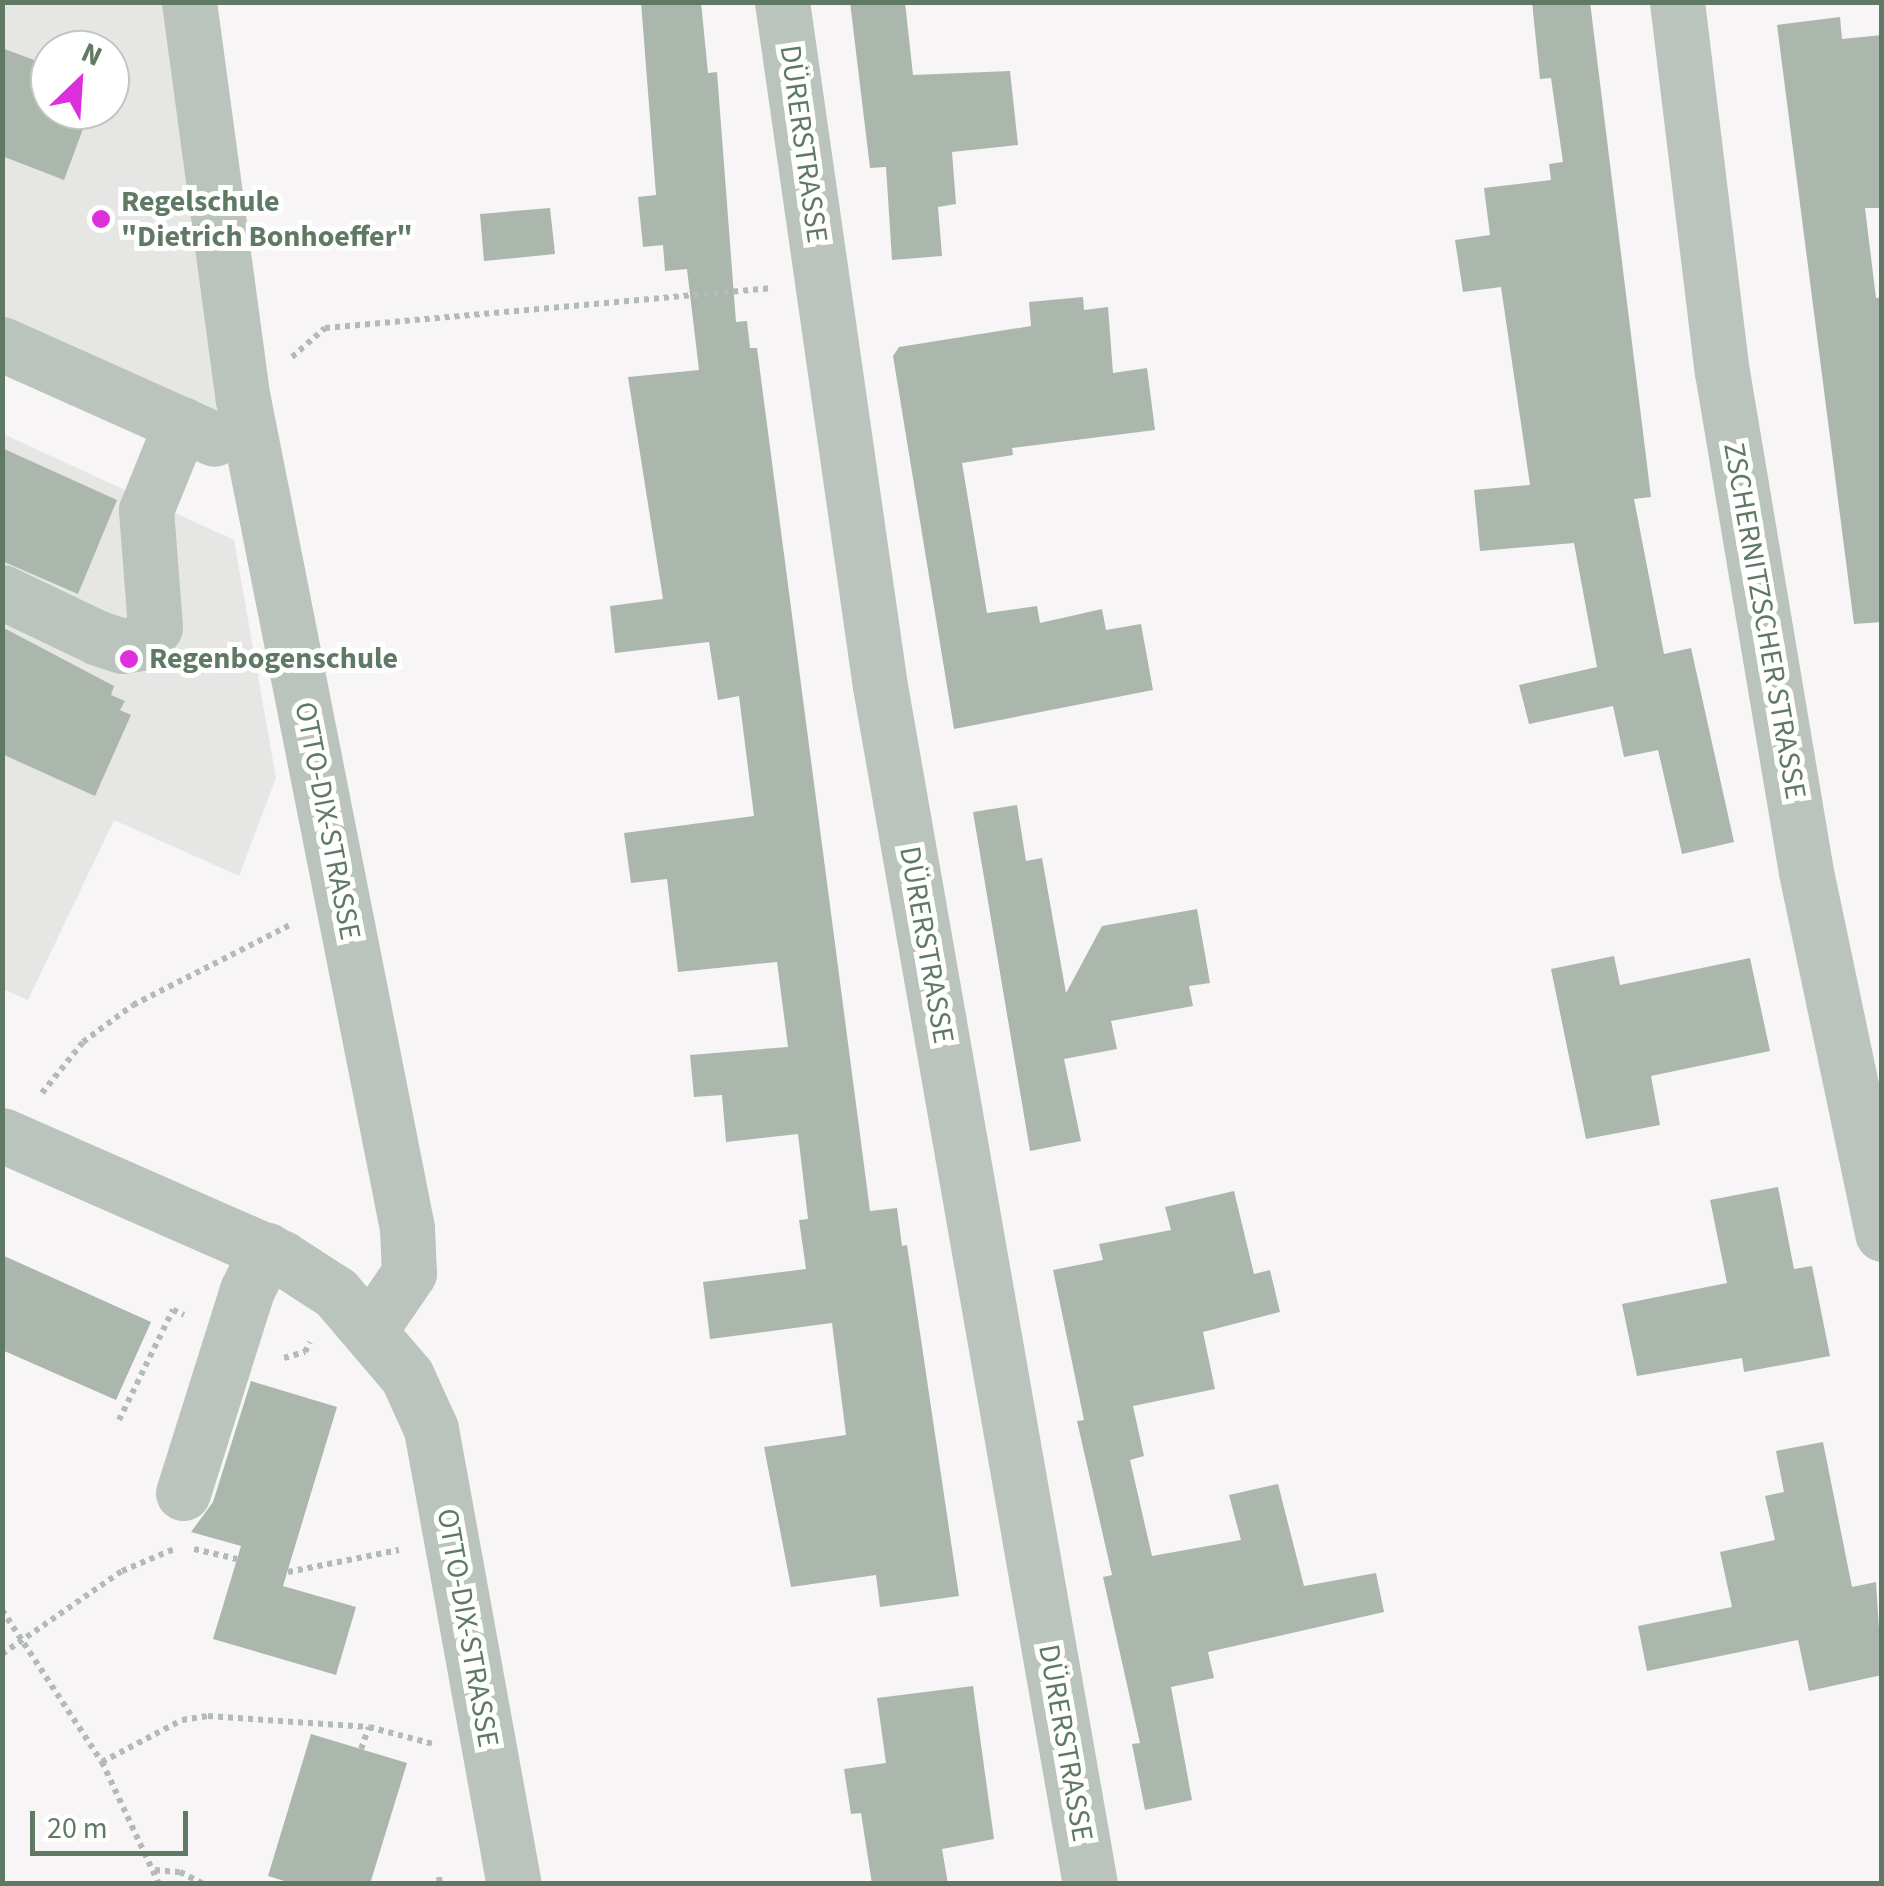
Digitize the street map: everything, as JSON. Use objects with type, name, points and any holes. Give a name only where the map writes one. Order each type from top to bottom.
[{"type":"street","name":"OTTO-DIX-STRASSE","points":[[190,2],[244,398],[407,1228],[409,1273],[370,1330]]},
{"type":"street","name":"DÜRERSTRASSE","points":[[782,2],[880,686],[1090,1884]]},
{"type":"street","name":"ZSCHERNITZSCHER STRASSE","points":[[1677,2],[1722,372],[1806,872],[1882,1234]]},
{"type":"street","points":[[2,344],[254,454]]},
{"type":"street","points":[[2,592],[98,638],[122,646],[141,643],[154,627],[146,510],[181,424]]},
{"type":"street","name":"OTTO-DIX-STRASSE","points":[[11,1139],[266,1250],[336,1293],[407,1376],[431,1429],[514,1884]]},
{"type":"street","points":[[183,1493],[248,1290],[266,1250]]},
{"type":"path","points":[[244,398],[325,328],[823,283]]},
{"type":"path","points":[[11,1139],[48,1081],[100,1028],[173,981],[341,897]]},
{"type":"path","points":[[119,1420],[173,1310],[198,1322]]},
{"type":"path","points":[[288,1572],[418,1546]]},
{"type":"path","points":[[2,1654],[122,1571],[174,1549]]},
{"type":"path","points":[[2,1610],[26,1638],[102,1762],[160,1884]]},
{"type":"path","points":[[102,1762],[182,1720],[208,1716],[369,1728],[437,1745]]},
{"type":"path","points":[[361,1749],[369,1728]]},
{"type":"path","points":[[155,1870],[180,1872],[204,1884]]},
{"type":"shaded area","name":"Regelschule \"Dietrich Bonhoeffer\"","points":[[3,3],[175,3],[222,407],[197,419],[3,329]]},
{"type":"shaded area","name":"Regenbogenschule","points":[[3,434],[234,540],[276,778],[239,876],[114,820],[28,1000],[3,989]]},
{"type":"building","points":[[641,2],[701,2],[708,73],[717,72],[736,322],[747,321],[750,348],[757,348],[870,1211],[897,1208],[902,1246],[907,1245],[959,1596],[880,1607],[876,1575],[791,1587],[764,1447],[846,1435],[832,1323],[710,1339],[703,1282],[806,1269],[799,1220],[808,1219],[798,1134],[726,1142],[722,1095],[694,1097],[690,1055],[788,1047],[777,962],[678,972],[667,879],[631,883],[624,833],[754,816],[739,696],[718,700],[709,642],[615,653],[610,606],[663,599],[628,377],[699,370],[687,269],[665,271],[663,245],[643,247],[638,197],[656,195]]},
{"type":"building","points":[[850,2],[905,2],[913,75],[1010,71],[1018,145],[952,152],[956,204],[938,207],[942,256],[892,260],[886,167],[870,168]]},
{"type":"building","points":[[1532,2],[1590,2],[1651,497],[1634,499],[1664,654],[1691,648],[1734,842],[1682,854],[1658,750],[1624,757],[1613,706],[1529,724],[1519,685],[1597,667],[1574,543],[1480,551],[1474,490],[1530,485],[1501,287],[1463,292],[1455,240],[1490,235],[1484,188],[1551,180],[1549,164],[1563,162],[1551,78],[1540,79]]},
{"type":"building","points":[[1840,17],[1842,39],[1882,35],[1882,208],[1865,208],[1876,298],[1882,297],[1882,622],[1854,624],[1777,25]]},
{"type":"building","points":[[2,48],[30,58],[30,130],[83,130],[64,180],[2,156]]},
{"type":"building","points":[[550,208],[555,254],[484,261],[480,214]]},
{"type":"building","points":[[1083,297],[1084,310],[1108,307],[1113,373],[1147,368],[1155,430],[1012,448],[1013,455],[962,463],[987,613],[1037,606],[1040,623],[1102,609],[1106,630],[1141,624],[1153,690],[954,729],[893,356],[899,347],[1031,326],[1029,302]]},
{"type":"building","points":[[2,448],[117,500],[78,594],[2,561]]},
{"type":"building","points":[[2,627],[114,686],[111,695],[125,701],[120,710],[131,715],[95,796],[2,754]]},
{"type":"building","points":[[1017,805],[1026,861],[1042,858],[1066,993],[1102,926],[1197,909],[1210,983],[1189,986],[1193,1006],[1111,1021],[1117,1049],[1064,1059],[1081,1141],[1030,1151],[973,812]]},
{"type":"building","points":[[1614,956],[1620,985],[1750,958],[1770,1051],[1651,1076],[1660,1125],[1586,1139],[1551,969]]},
{"type":"building","points":[[1778,1187],[1794,1269],[1812,1266],[1830,1356],[1744,1372],[1742,1358],[1637,1376],[1622,1304],[1727,1283],[1710,1200]]},
{"type":"building","points":[[1234,1191],[1254,1274],[1270,1270],[1280,1312],[1203,1332],[1215,1389],[1133,1406],[1144,1456],[1130,1460],[1152,1556],[1241,1540],[1229,1495],[1278,1484],[1304,1586],[1376,1573],[1384,1612],[1208,1652],[1214,1678],[1171,1687],[1192,1800],[1145,1810],[1132,1744],[1140,1743],[1103,1577],[1112,1575],[1077,1421],[1084,1420],[1053,1270],[1103,1260],[1099,1244],[1171,1230],[1165,1207]]},
{"type":"building","points":[[2,1255],[151,1322],[116,1400],[2,1350]]},
{"type":"building","points":[[251,1381],[337,1407],[283,1586],[356,1607],[336,1675],[213,1639],[241,1546],[191,1532],[213,1502]]},
{"type":"building","points":[[1823,1442],[1852,1587],[1876,1582],[1882,1675],[1809,1691],[1798,1640],[1647,1671],[1638,1626],[1732,1607],[1720,1552],[1775,1540],[1765,1496],[1784,1492],[1776,1451]]},
{"type":"building","points":[[973,1686],[994,1839],[942,1849],[948,1884],[872,1884],[861,1813],[851,1814],[844,1769],[886,1763],[877,1698]]},
{"type":"building","points":[[311,1734],[407,1763],[370,1884],[294,1884],[268,1876]]},
{"type":"place","name":"Regelschule \"Dietrich Bonhoeffer\"","points":[[101,219]]},
{"type":"place","name":"Regenbogenschule","points":[[129,659]]}]
